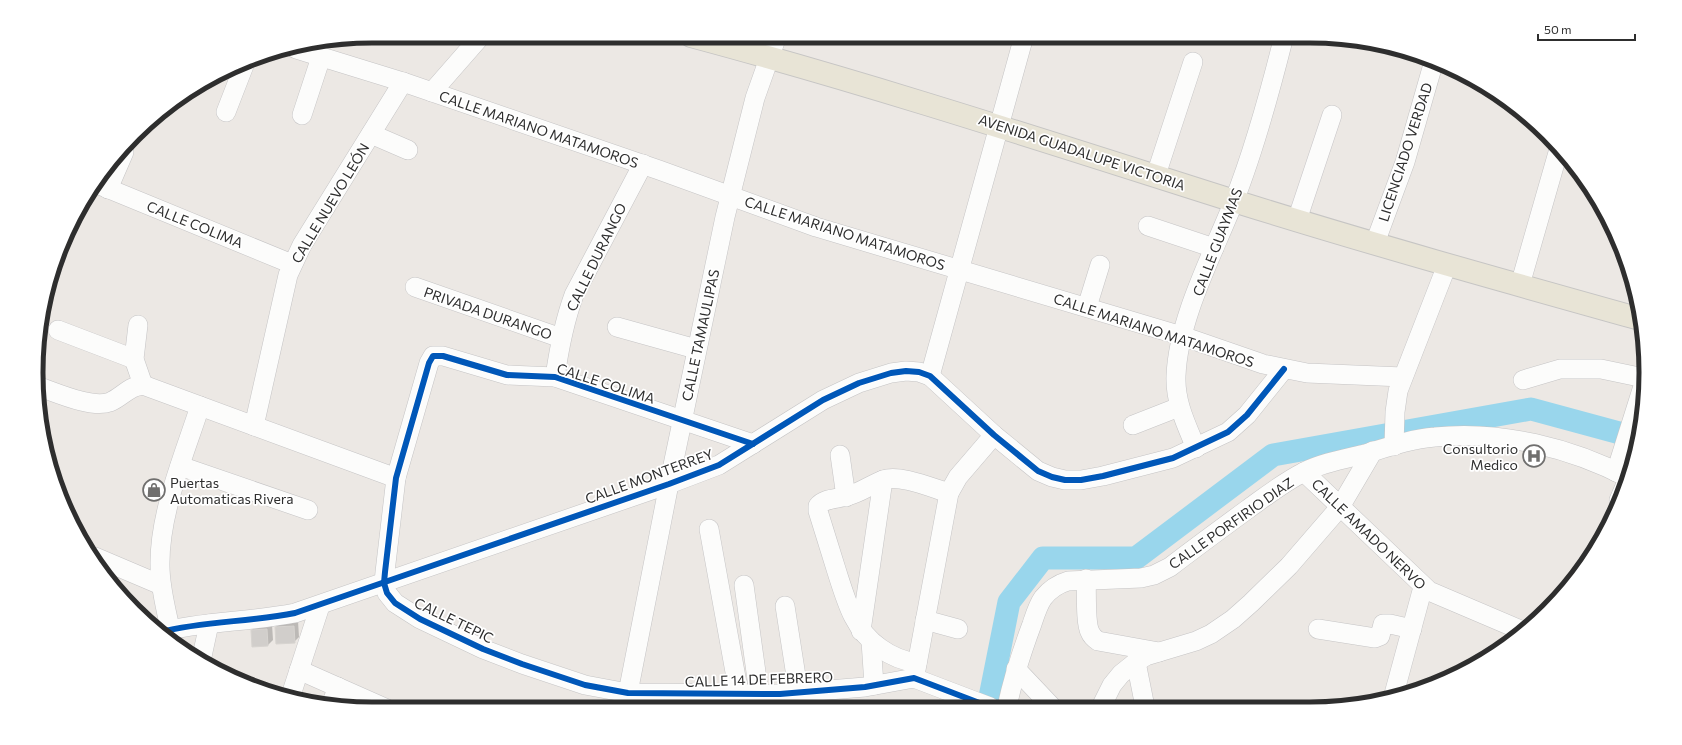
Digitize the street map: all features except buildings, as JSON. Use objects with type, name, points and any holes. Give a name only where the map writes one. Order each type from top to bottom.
[{"type":"main road","name":"AVENIDA GUADALUPE VICTORIA","points":[[717,43],[998,125],[1234,201],[1447,265],[1634,317]]},
{"type":"street","points":[[432,92],[474,43]]},
{"type":"street","name":"CALLE TAMAULIPAS","points":[[626,701],[696,349],[730,196],[755,98],[774,43]]},
{"type":"street","points":[[930,376],[960,270],[998,125],[1022,43]]},
{"type":"street","name":"CALLE GUAYMAS","points":[[1196,448],[1180,407],[1176,389],[1176,375],[1182,336],[1189,313],[1214,248],[1234,201],[1257,134],[1282,43]]},
{"type":"street","name":"CALLE MARIANO MATAMOROS","points":[[301,51],[403,82],[643,164],[816,227],[1182,336],[1263,364],[1284,370],[1329,375],[1403,377]]},
{"type":"street","points":[[302,115],[321,57]]},
{"type":"street","points":[[1156,175],[1193,62]]},
{"type":"street","name":"LICENCIADO VERDAD","points":[[1375,243],[1405,162],[1432,67]]},
{"type":"street","points":[[226,112],[242,70]]},
{"type":"street","name":"CALLE NUEVO LEÓN","points":[[254,426],[285,288],[292,264],[302,245],[403,82]]},
{"type":"street","points":[[1297,220],[1332,115]]},
{"type":"street","points":[[371,134],[408,150]]},
{"type":"street","points":[[1520,286],[1557,155]]},
{"type":"street","name":"CALLE DURANGO","points":[[555,377],[561,338],[567,313],[574,295],[643,164]]},
{"type":"street","points":[[103,187],[115,168]]},
{"type":"street","name":"CALLE COLIMA","points":[[103,187],[292,264]]},
{"type":"street","points":[[1148,226],[1214,248]]},
{"type":"street","points":[[1087,307],[1100,265]]},
{"type":"street","points":[[1394,443],[1395,412],[1398,392],[1447,265]]},
{"type":"street","name":"PRIVADA DURANGO","points":[[414,287],[561,338]]},
{"type":"street","points":[[138,325],[134,359],[143,385]]},
{"type":"street","points":[[617,327],[696,349]]},
{"type":"street","points":[[58,330],[134,359]]},
{"type":"street","name":"CALLE COLIMA","points":[[396,478],[429,363],[433,356],[443,356],[507,375],[555,377],[753,444]]},
{"type":"street","points":[[1523,380],[1560,369],[1601,369],[1639,377]]},
{"type":"street","name":"CALLE MONTERREY","points":[[168,631],[209,624],[273,618],[320,606],[669,484],[719,465],[823,400],[858,383],[892,373],[906,371],[919,372],[930,376],[994,435],[1038,471],[1052,477],[1065,480],[1081,480],[1117,473],[1173,458],[1228,432],[1239,423],[1284,370]]},
{"type":"street","points":[[44,388],[89,403],[100,404],[110,402],[135,386],[143,385],[396,478],[384,583]]},
{"type":"street","points":[[1625,468],[1623,452],[1637,404]]},
{"type":"street","points":[[165,628],[160,565],[165,519],[180,466],[200,406]]},
{"type":"street","points":[[1133,425],[1180,407]]},
{"type":"street","points":[[915,670],[949,493],[958,476],[994,435]]},
{"type":"street","name":"CALLE PORFIRIO DIAZ","points":[[1008,702],[1016,669],[1042,599],[1051,590],[1068,580],[1127,579],[1154,575],[1170,567],[1278,487],[1304,472],[1394,443],[1453,435],[1509,439],[1564,452],[1623,475]]},
{"type":"street","points":[[1104,702],[1112,685],[1121,674],[1136,662],[1146,656],[1196,641],[1211,634],[1232,619],[1289,566],[1340,507],[1373,451]]},
{"type":"street","points":[[840,455],[846,497]]},
{"type":"street","points":[[180,466],[308,510]]},
{"type":"street","name":"CALLE AMADO NERVO","points":[[1304,472],[1423,587],[1435,594],[1517,628]]},
{"type":"street","points":[[949,493],[892,478],[883,480],[858,493],[820,503],[818,510],[846,600],[853,617],[866,636],[890,655],[905,660],[915,670],[980,702]]},
{"type":"street","points":[[874,685],[866,636],[883,480]]},
{"type":"street","points":[[709,530],[739,694]]},
{"type":"street","points":[[102,560],[161,585]]},
{"type":"street","points":[[1086,579],[1089,632],[1093,638],[1103,642],[1159,652]]},
{"type":"street","name":"CALLE TEPIC","points":[[384,583],[387,593],[395,603],[420,619],[456,637],[489,652],[558,677],[585,685],[626,701]]},
{"type":"street","points":[[744,586],[759,694]]},
{"type":"street","points":[[1395,691],[1423,587]]},
{"type":"street","points":[[292,692],[320,606]]},
{"type":"street","points":[[785,606],[800,700]]},
{"type":"street","points":[[925,620],[958,630]]},
{"type":"street","points":[[202,654],[209,624]]},
{"type":"street","points":[[1318,629],[1375,638],[1380,636],[1383,624],[1412,629]]},
{"type":"street","points":[[1136,662],[1144,702]]},
{"type":"street","points":[[1016,669],[1047,702]]},
{"type":"street","points":[[299,670],[335,695],[359,701]]},
{"type":"street","name":"CALLE 14 DE FEBRERO","points":[[626,701],[739,694],[759,694],[800,700],[874,685],[915,670]]},
{"type":"waterway","points":[[989,702],[1009,602],[1043,558],[1136,558],[1273,455],[1531,409],[1633,437]]},
{"type":"cycle path","points":[[753,444],[555,377],[507,375],[443,356],[433,356],[429,363],[396,478],[384,583],[387,593],[395,603],[420,619],[483,649],[585,685],[628,693],[780,694],[865,687],[914,678],[977,702]]},
{"type":"cycle path","points":[[167,630],[295,613],[669,484],[719,465],[823,400],[859,383],[891,373],[906,371],[919,372],[930,376],[994,435],[1038,471],[1052,477],[1065,480],[1081,480],[1103,476],[1173,458],[1228,432],[1247,415],[1284,369]]},
{"type":"place","name":"Consultorio Medico","points":[[1534,456]]},
{"type":"place","name":"Puertas Automaticas Rivera","points":[[154,490]]}]
